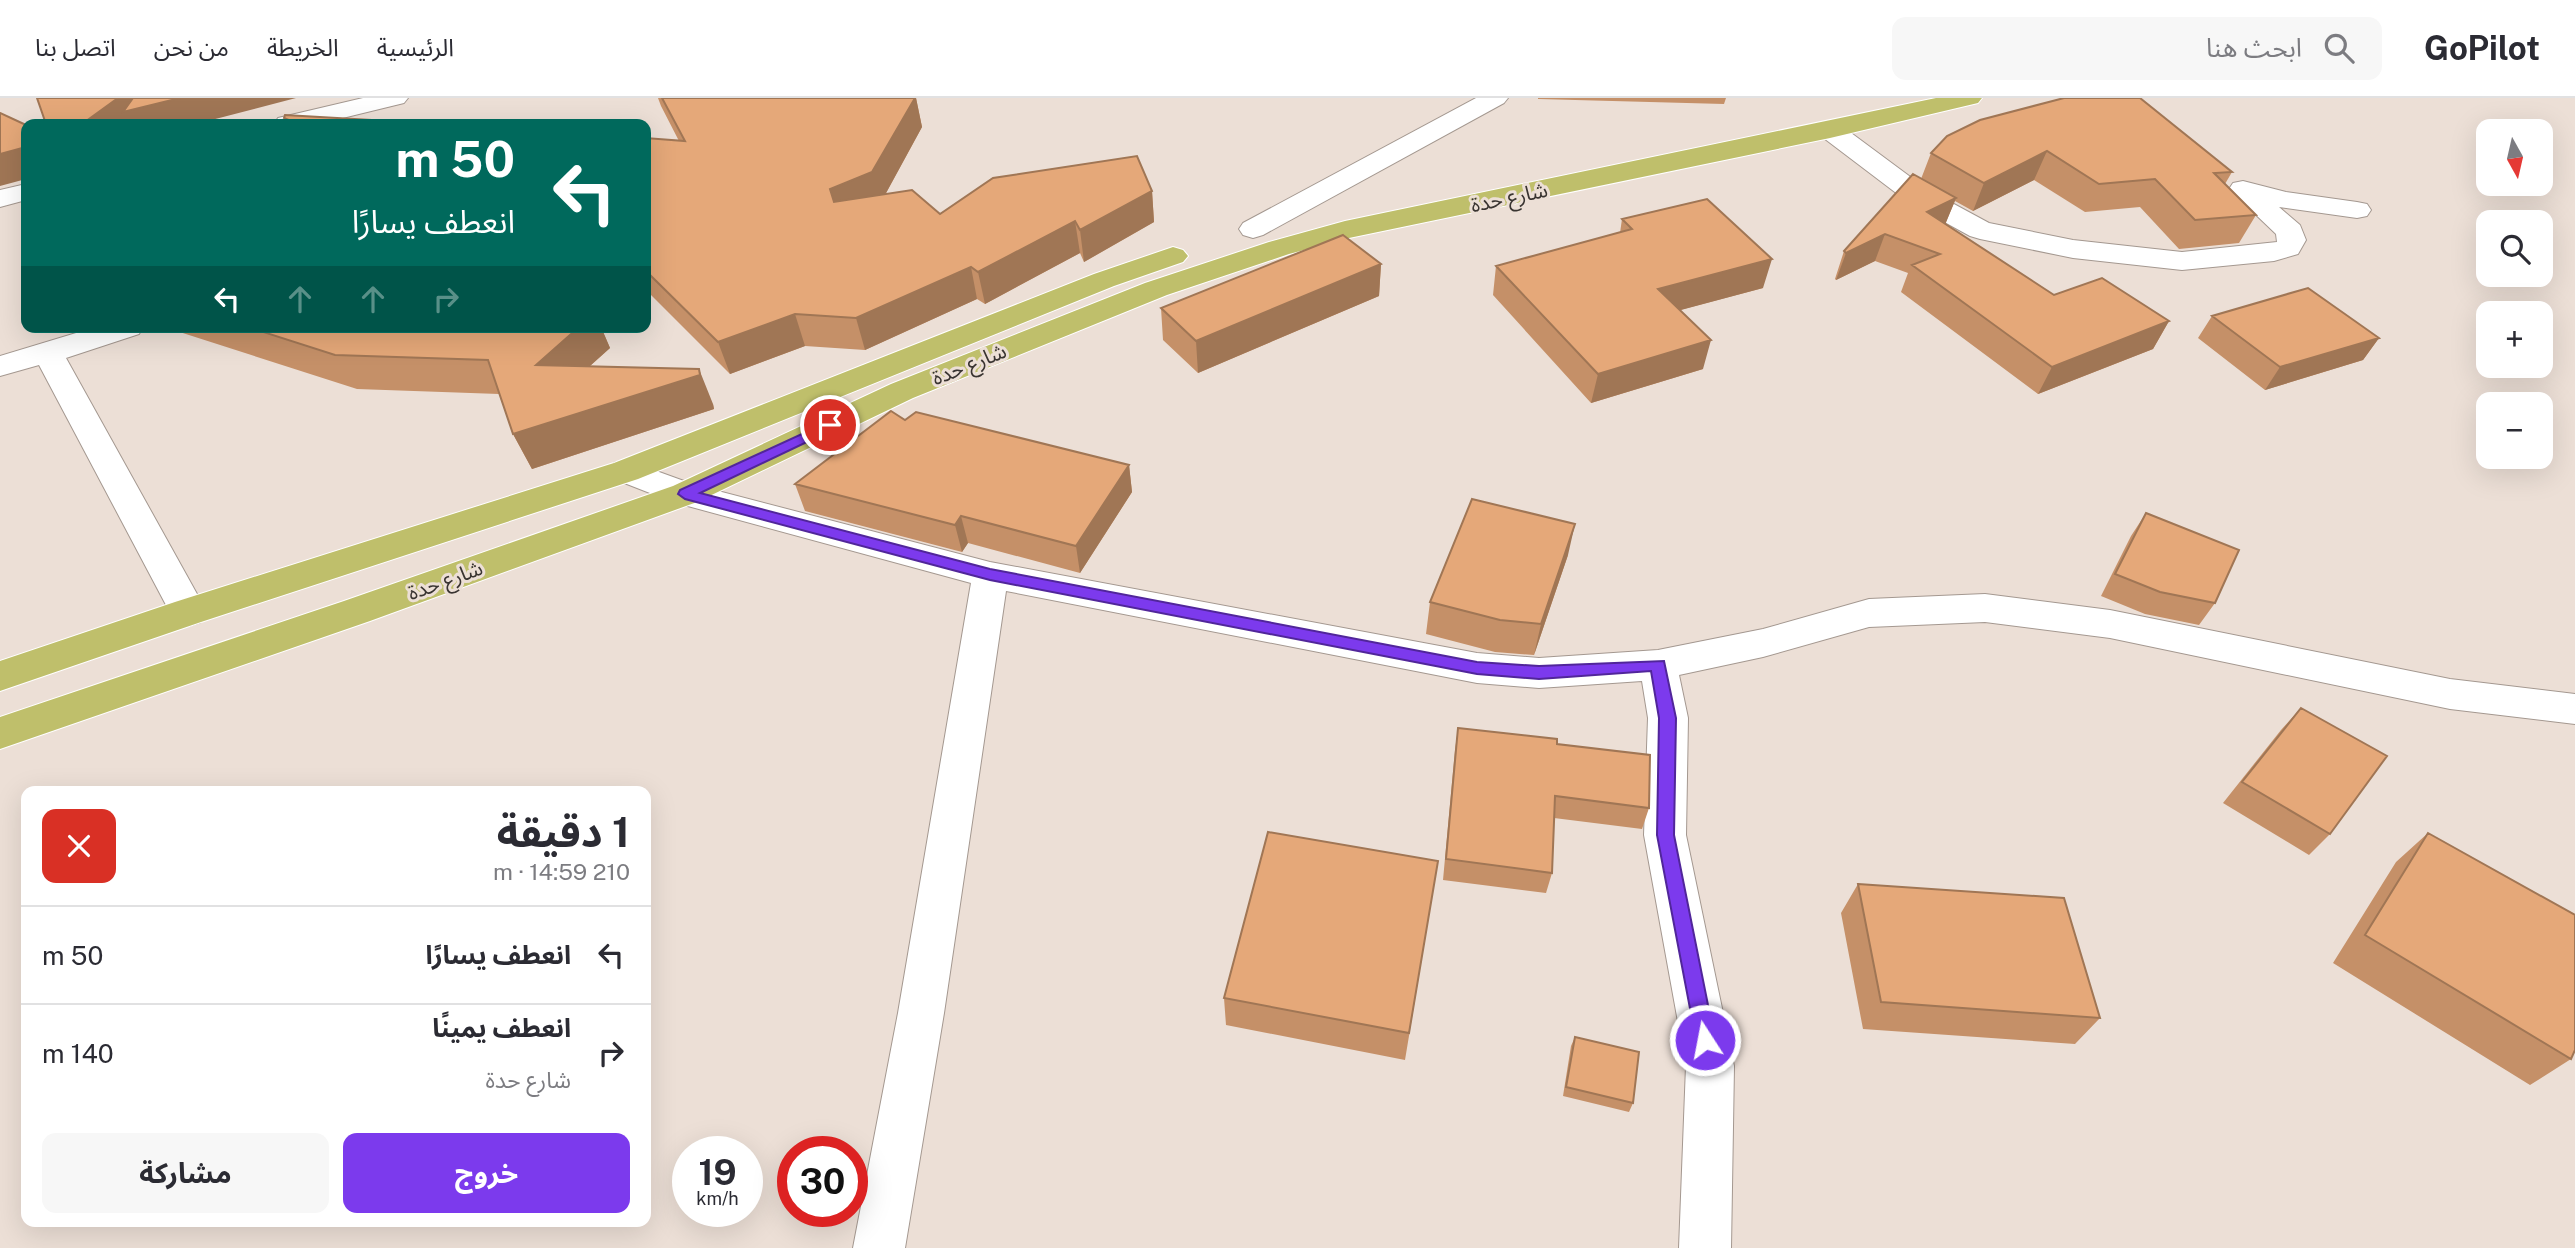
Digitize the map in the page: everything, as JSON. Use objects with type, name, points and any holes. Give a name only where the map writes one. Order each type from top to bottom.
[{"type":"main road","name":"شارع حدة","points":[[0,676],[188,612],[626,471],[1115,291],[1279,248],[1334,221],[1860,98]]},
{"type":"main road","name":"شارع حدة","points":[[0,733],[685,494],[1115,291],[1253,229],[1334,221],[1830,130],[1969,98]]},
{"type":"main road","points":[[1807,109],[1830,130]]},
{"type":"main road","points":[[188,612],[195,667]]},
{"type":"street","points":[[308,119],[395,98]]},
{"type":"street","points":[[1253,229],[1495,98]]},
{"type":"street","points":[[1830,130],[1918,197],[1980,230],[2073,249],[2182,261],[2274,252],[2288,248],[2292,240],[2290,231],[2233,181],[2286,200],[2357,210]]},
{"type":"street","points":[[0,199],[21,193]]},
{"type":"street","points":[[0,366],[110,333]]},
{"type":"street","points":[[48,353],[188,612]]},
{"type":"street","points":[[626,471],[685,494],[990,575],[1477,668],[1539,673],[1658,665],[1763,643],[1869,614],[1985,608],[2110,624],[2450,694],[2575,709]]},
{"type":"street","points":[[879,1248],[921,1013],[990,575]]},
{"type":"street","points":[[1658,665],[1668,718],[1665,835],[1710,1066],[1705,1248]]},
{"type":"building","points":[[37,98],[118,98],[89,119],[44,119]]},
{"type":"building","points":[[133,98],[180,98],[123,112]]},
{"type":"building","points":[[662,98],[915,98],[872,172],[830,189],[834,202],[912,190],[940,214],[993,178],[1137,156],[1152,191],[1080,230],[1075,221],[978,272],[971,267],[856,318],[795,314],[718,342],[651,276],[651,138],[685,141]]},
{"type":"building","points":[[2064,98],[2140,98],[2232,172],[2214,173],[2256,215],[2195,220],[2155,179],[2099,184],[2047,151],[1984,183],[1931,153],[1947,136],[1980,120]]},
{"type":"building","points":[[0,113],[21,123],[21,148],[0,154]]},
{"type":"building","points":[[285,115],[354,119],[286,119]]},
{"type":"building","points":[[1913,174],[1956,198],[1927,212],[2054,295],[2102,278],[2169,321],[2052,367],[1912,265],[1940,254],[1885,234],[1846,253],[1844,251]]},
{"type":"building","points":[[1707,199],[1772,259],[1658,289],[1711,340],[1598,374],[1496,266],[1632,229],[1622,219]]},
{"type":"building","points":[[1343,235],[1381,264],[1196,341],[1161,308]]},
{"type":"building","points":[[2308,288],[2379,338],[2280,367],[2212,316]]},
{"type":"building","points":[[267,333],[572,333],[536,365],[699,369],[700,375],[513,434],[488,360],[335,355]]},
{"type":"building","points":[[891,411],[905,420],[916,412],[1129,465],[1076,546],[961,516],[955,525],[795,484]]},
{"type":"building","points":[[1472,499],[1575,524],[1541,624],[1500,620],[1430,602]]},
{"type":"building","points":[[2146,513],[2239,550],[2215,603],[2160,592],[2115,574]]},
{"type":"building","points":[[2301,708],[2387,756],[2330,834],[2242,782]]},
{"type":"building","points":[[1458,728],[1557,739],[1557,744],[1650,755],[1649,808],[1555,796],[1552,873],[1446,859]]},
{"type":"building","points":[[1268,832],[1438,861],[1409,1033],[1224,998]]},
{"type":"building","points":[[2428,833],[2575,915],[2575,1050],[2571,1059],[2365,935]]},
{"type":"building","points":[[1858,884],[2064,898],[2100,1018],[1881,1002]]},
{"type":"building","points":[[1575,1037],[1639,1052],[1633,1103],[1566,1087]]},
{"type":"route","points":[[830,425],[685,494],[990,575],[1477,668],[1539,673],[1658,665],[1668,718],[1665,835],[1705,1040]]}]
